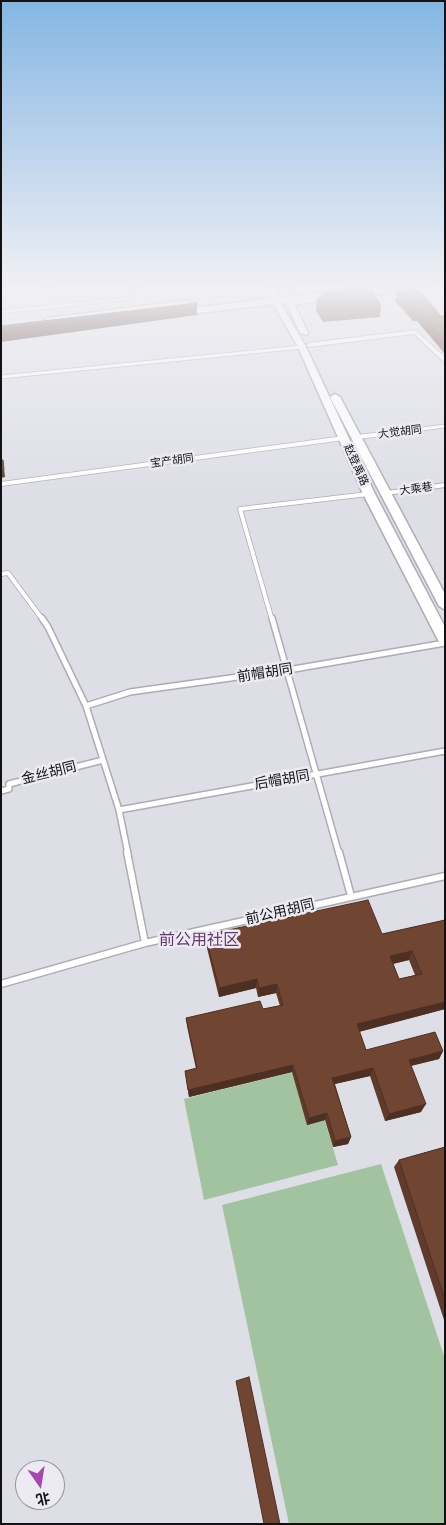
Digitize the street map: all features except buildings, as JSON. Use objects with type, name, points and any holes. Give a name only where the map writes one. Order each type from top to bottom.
[{"type":"main road","name":"赵登禹路","points":[[311,359],[369,494],[445,642]]},
{"type":"main road","name":"赵登禹路","points":[[312,359],[387,493],[445,606]]},
{"type":"street","name":"大乘巷","points":[[387,493],[444,486]]},
{"type":"lane","points":[[1,376],[172,359]]},
{"type":"lane","name":"大觉胡同","points":[[356,437],[445,426]]},
{"type":"lane","name":"宝产胡同","points":[[1,484],[344,438]]},
{"type":"lane","points":[[351,896],[288,670],[280,650],[240,510],[369,494]]},
{"type":"lane","points":[[1,574],[8,573],[48,627],[86,706],[119,810],[146,943]]},
{"type":"lane","name":"前帽胡同","points":[[86,706],[130,692],[288,670],[445,642]]},
{"type":"lane","name":"后帽胡同","points":[[119,810],[445,751]]},
{"type":"lane","name":"金丝胡同","points":[[1,791],[9,789],[9,784],[103,760]]},
{"type":"lane","name":"前公用胡同","points":[[1,984],[146,943],[445,876]]},
{"type":"green space","points":[[309,1068],[338,1165],[204,1200],[184,1099]]},
{"type":"green space","points":[[381,1164],[445,1359],[445,1524],[289,1524],[222,1205]]},
{"type":"district","name":"前公用社区","points":[[199,940]]}]
